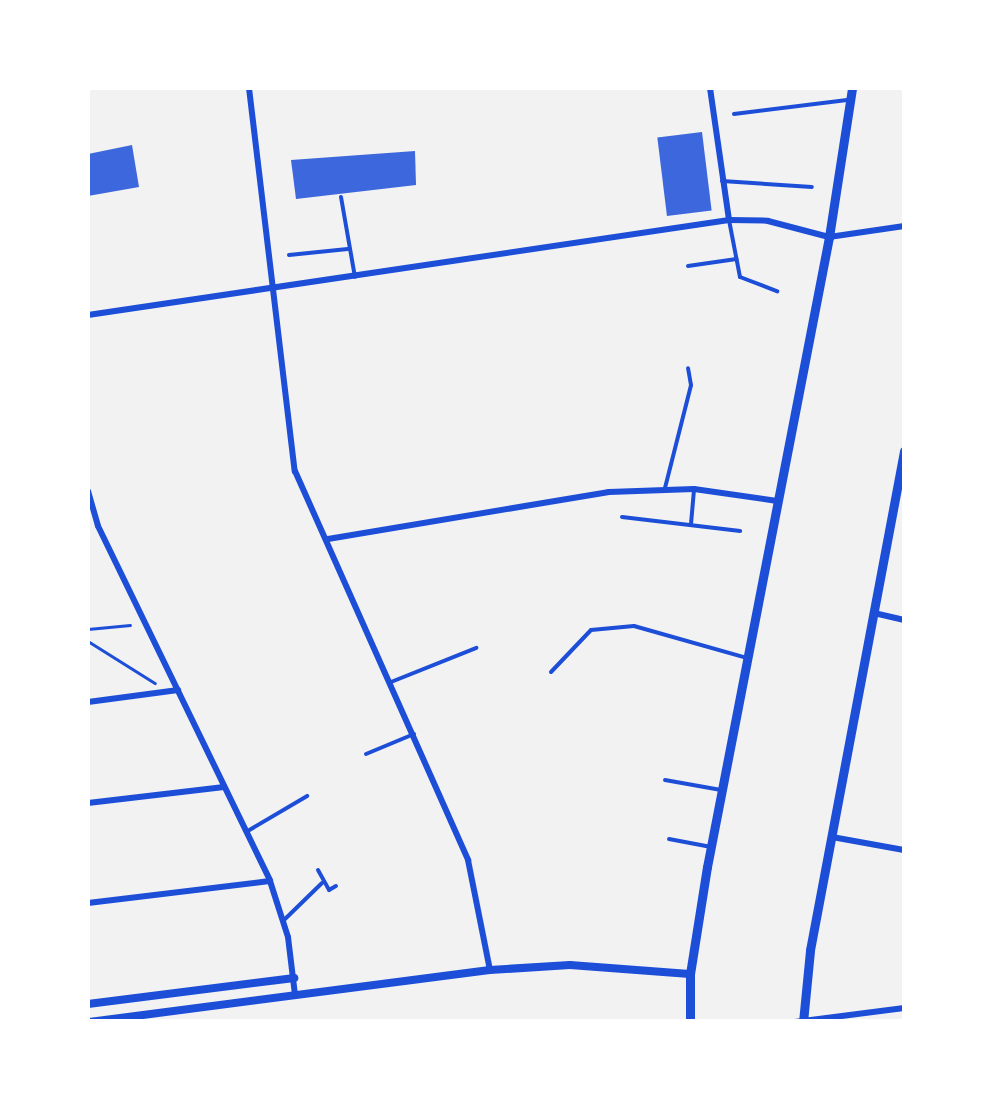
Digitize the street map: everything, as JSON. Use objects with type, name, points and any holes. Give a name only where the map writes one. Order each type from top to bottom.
[{"type":"main road","points":[[690,1022],[690,974],[711,847],[830,238],[852,88]]},
{"type":"main road","points":[[801,1021],[830,837],[904,451]]},
{"type":"street","points":[[249,88],[268,290],[286,435],[296,472],[468,860],[490,970]]},
{"type":"street","points":[[710,88],[729,220]]},
{"type":"street","points":[[88,315],[729,220],[768,221],[830,238],[904,226]]},
{"type":"street","points":[[328,539],[665,488],[777,501]]},
{"type":"street","points":[[88,491],[98,526],[270,881],[284,920],[294,997]]},
{"type":"street","points":[[88,527],[98,526]]},
{"type":"street","points":[[874,613],[904,620]]},
{"type":"street","points":[[88,702],[178,690]]},
{"type":"street","points":[[88,803],[224,788]]},
{"type":"street","points":[[830,837],[904,850]]},
{"type":"street","points":[[88,903],[270,881]]},
{"type":"street","points":[[89,1022],[490,970],[570,964],[690,974]]},
{"type":"street","points":[[88,1004],[294,978]]},
{"type":"street","points":[[801,1021],[904,1008]]},
{"type":"lane","points":[[734,114],[851,99]]},
{"type":"lane","points":[[722,182],[812,188]]},
{"type":"lane","points":[[342,198],[356,277]]},
{"type":"lane","points":[[729,220],[744,282],[776,291]]},
{"type":"lane","points":[[288,255],[350,249]]},
{"type":"lane","points":[[688,266],[736,260]]},
{"type":"lane","points":[[665,488],[691,385],[688,368]]},
{"type":"lane","points":[[692,524],[694,489]]},
{"type":"lane","points":[[622,517],[740,531]]},
{"type":"lane","points":[[551,672],[591,630],[634,626],[747,658]]},
{"type":"lane","points":[[391,682],[476,648]]},
{"type":"lane","points":[[366,754],[414,734]]},
{"type":"lane","points":[[665,780],[722,790]]},
{"type":"lane","points":[[246,832],[308,796]]},
{"type":"lane","points":[[669,839],[711,847]]},
{"type":"lane","points":[[318,870],[328,890],[336,886]]},
{"type":"lane","points":[[284,920],[322,884]]},
{"type":"path","points":[[88,629],[130,625]]},
{"type":"path","points":[[88,641],[156,683]]},
{"type":"building","points":[[702,132],[712,210],[667,216],[657,137]]},
{"type":"building","points":[[132,145],[139,187],[88,196],[88,154]]},
{"type":"building","points":[[415,151],[416,185],[296,199],[291,160]]}]
